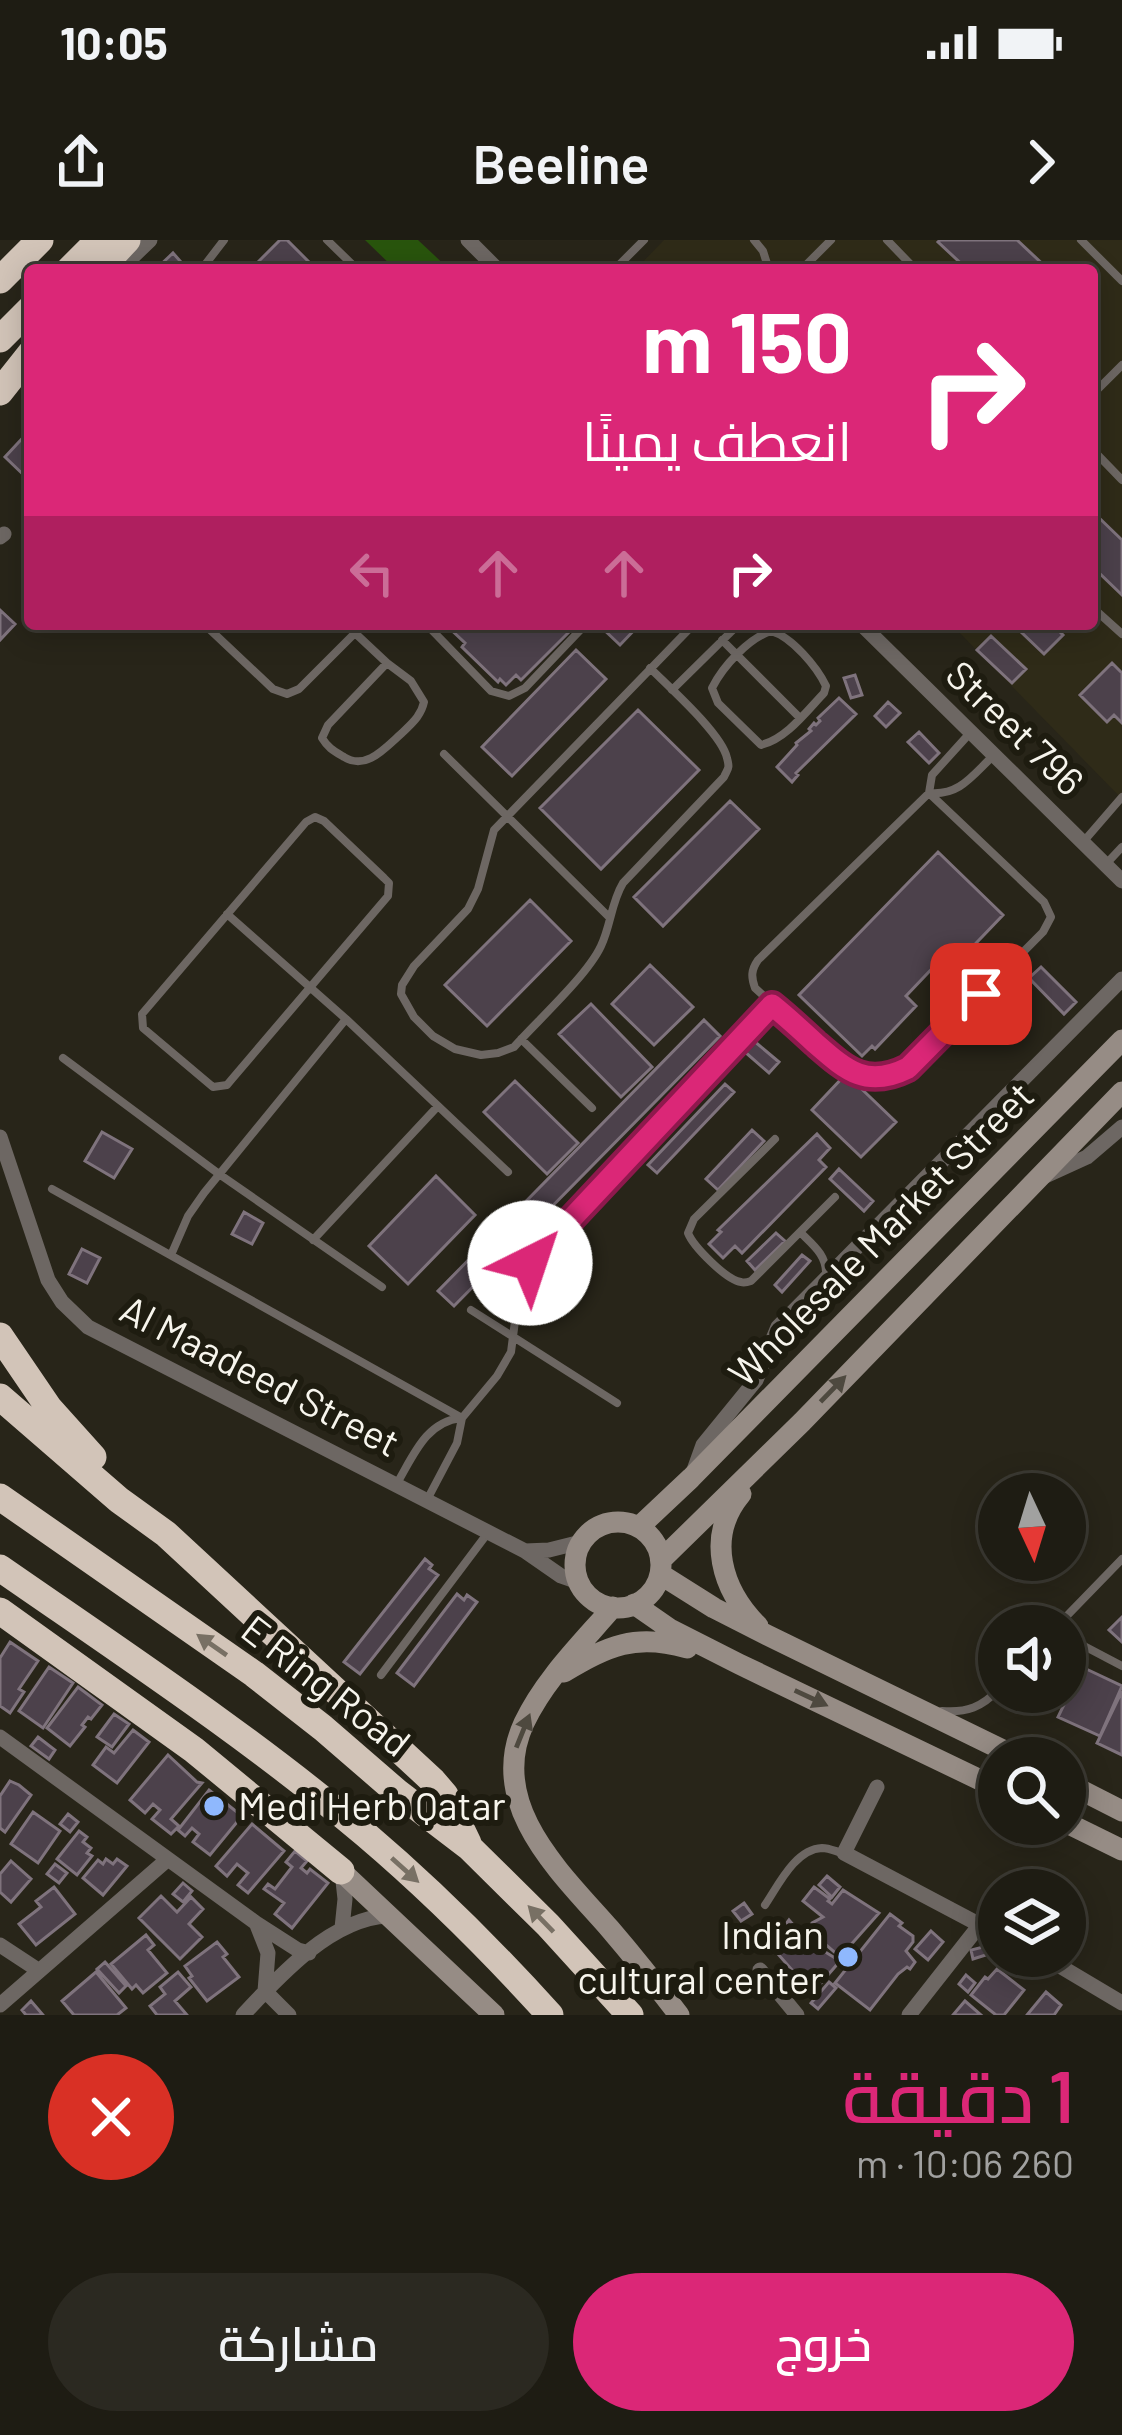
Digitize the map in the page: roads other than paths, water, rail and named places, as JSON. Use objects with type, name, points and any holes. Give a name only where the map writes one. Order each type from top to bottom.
[{"type":"highway","points":[[0,280],[40,240]]},
{"type":"highway","points":[[75,264],[99,240]]},
{"type":"highway","points":[[105,264],[127,240]]},
{"type":"highway","points":[[0,340],[24,315]]},
{"type":"highway","points":[[0,392],[24,362]]},
{"type":"highway","points":[[0,1336],[50,1408],[156,1526]]},
{"type":"highway","points":[[0,1397],[156,1526],[433,1781],[469,1846]]},
{"type":"highway","name":"E Ring Road","points":[[0,1497],[254,1674],[469,1846],[630,2015]]},
{"type":"highway","points":[[0,1568],[217,1718],[365,1834],[452,1912],[550,2015]]},
{"type":"highway","points":[[0,1611],[194,1750],[341,1871]]},
{"type":"street","points":[[125,264],[150,240]]},
{"type":"street","points":[[467,240],[492,264]]},
{"type":"street","name":"Street 796","points":[[867,630],[1122,881]]},
{"type":"street","name":"Wholesale Market Street","points":[[691,1478],[703,1445],[756,1380],[778,1327],[1122,979]]},
{"type":"street","name":"Wholesale Market Street","points":[[639,1527],[1122,1040]]},
{"type":"street","name":"Wholesale Market Street","points":[[660,1567],[1122,1092]]},
{"type":"street","name":"Wholesale Market Street","points":[[1038,1179],[1087,1157],[1122,1127]]},
{"type":"street","name":"Al Maadeed Street","points":[[0,1136],[48,1280],[75,1317],[578,1582]]},
{"type":"street","points":[[767,1635],[734,1596],[724,1571],[720,1539],[730,1507],[802,1422]]},
{"type":"street","points":[[525,1551],[581,1542],[601,1525],[613,1522],[639,1527],[654,1541],[660,1567],[651,1592],[623,1606],[548,1682],[523,1726],[513,1758],[523,1817],[549,1859],[680,2015]]},
{"type":"street","points":[[581,1542],[576,1555],[578,1582],[599,1603],[623,1606],[978,1779]]},
{"type":"street","points":[[660,1567],[701,1600],[978,1737]]},
{"type":"street","points":[[548,1682],[599,1652],[634,1641],[669,1643],[739,1664]]},
{"type":"street","points":[[0,1737],[256,1923],[308,1953]]},
{"type":"street","points":[[877,1787],[844,1853],[978,1925]]},
{"type":"street","points":[[1086,1792],[1122,1810]]},
{"type":"street","points":[[1086,1832],[1122,1850]]},
{"type":"street","points":[[0,2005],[168,1859]]},
{"type":"street","points":[[341,1871],[494,2015]]},
{"type":"street","points":[[341,1871],[342,1928]]},
{"type":"street","points":[[243,2015],[308,1953],[342,1928],[388,1916]]},
{"type":"street","points":[[256,1923],[268,1954],[266,1991],[289,2015]]},
{"type":"street","points":[[909,2015],[978,1927]]},
{"type":"street","points":[[0,1945],[38,1970]]},
{"type":"street","points":[[760,1970],[797,2015]]},
{"type":"street","points":[[1082,1977],[1121,1997]]},
{"type":"lane","points":[[206,264],[224,240]]},
{"type":"lane","points":[[327,240],[352,264]]},
{"type":"lane","points":[[620,264],[644,240]]},
{"type":"lane","points":[[807,264],[831,240]]},
{"type":"lane","points":[[887,240],[910,264]]},
{"type":"lane","points":[[1081,240],[1122,281]]},
{"type":"lane","points":[[1098,389],[1122,365]]},
{"type":"lane","points":[[1098,455],[1122,480]]},
{"type":"lane","points":[[1098,612],[1122,634]]},
{"type":"lane","points":[[210,630],[283,694],[299,689],[355,630]]},
{"type":"lane","points":[[357,630],[387,663],[411,680],[424,702],[423,710],[393,741],[367,762],[352,762],[327,747],[322,738],[328,725],[387,663]]},
{"type":"lane","points":[[432,630],[491,691],[509,696],[525,688],[580,630]]},
{"type":"lane","points":[[650,668],[714,735],[728,768],[715,788],[623,883],[600,949],[514,1047],[481,1055],[461,1051],[433,1036],[414,1016],[401,986],[468,909],[494,830],[505,817],[650,668],[688,630]]},
{"type":"lane","points":[[672,690],[732,630]]},
{"type":"lane","points":[[766,632],[782,634],[826,682],[824,693],[770,744],[757,743],[718,703],[712,688],[738,656],[766,632]]},
{"type":"lane","points":[[722,640],[800,718]]},
{"type":"lane","points":[[929,793],[1044,902],[1051,917],[1043,932],[908,1068],[892,1076],[859,1075],[842,1066],[772,1005],[755,988],[752,969],[929,793],[938,766],[971,732]]},
{"type":"lane","points":[[444,754],[610,918]]},
{"type":"lane","points":[[929,793],[961,788],[994,754]]},
{"type":"lane","points":[[1084,841],[1122,797]]},
{"type":"lane","points":[[315,817],[384,878],[390,891],[232,1079],[220,1087],[207,1083],[148,1033],[142,1014],[227,914],[315,817]]},
{"type":"lane","points":[[1106,864],[1122,847]]},
{"type":"lane","points":[[227,914],[508,1172]]},
{"type":"lane","points":[[425,1502],[457,1443],[463,1418],[505,1365],[530,1263],[772,1005]]},
{"type":"lane","points":[[171,1255],[188,1216],[219,1174],[346,1019]]},
{"type":"lane","points":[[521,1039],[592,1108]]},
{"type":"lane","points":[[63,1058],[382,1287]]},
{"type":"lane","points":[[314,1240],[438,1106]]},
{"type":"lane","points":[[775,1139],[694,1219],[689,1225],[690,1240],[732,1279],[745,1283],[757,1277],[835,1197]]},
{"type":"lane","points":[[52,1189],[463,1418]]},
{"type":"lane","points":[[800,1232],[822,1253],[824,1280]]},
{"type":"lane","points":[[822,1253],[850,1253]]},
{"type":"lane","points":[[471,1310],[617,1403]]},
{"type":"lane","points":[[395,1486],[434,1427],[463,1418]]},
{"type":"lane","points":[[381,1675],[488,1532]]},
{"type":"lane","points":[[1077,1605],[1122,1559]]},
{"type":"lane","points":[[1086,1647],[1122,1666]]},
{"type":"lane","points":[[922,1709],[978,1707]]},
{"type":"lane","points":[[765,1905],[806,1852],[820,1848],[844,1853]]},
{"type":"place","name":"Medi Herb Qatar","points":[[214,1806]]},
{"type":"place","name":"Indian cultural center","points":[[848,1957]]}]
